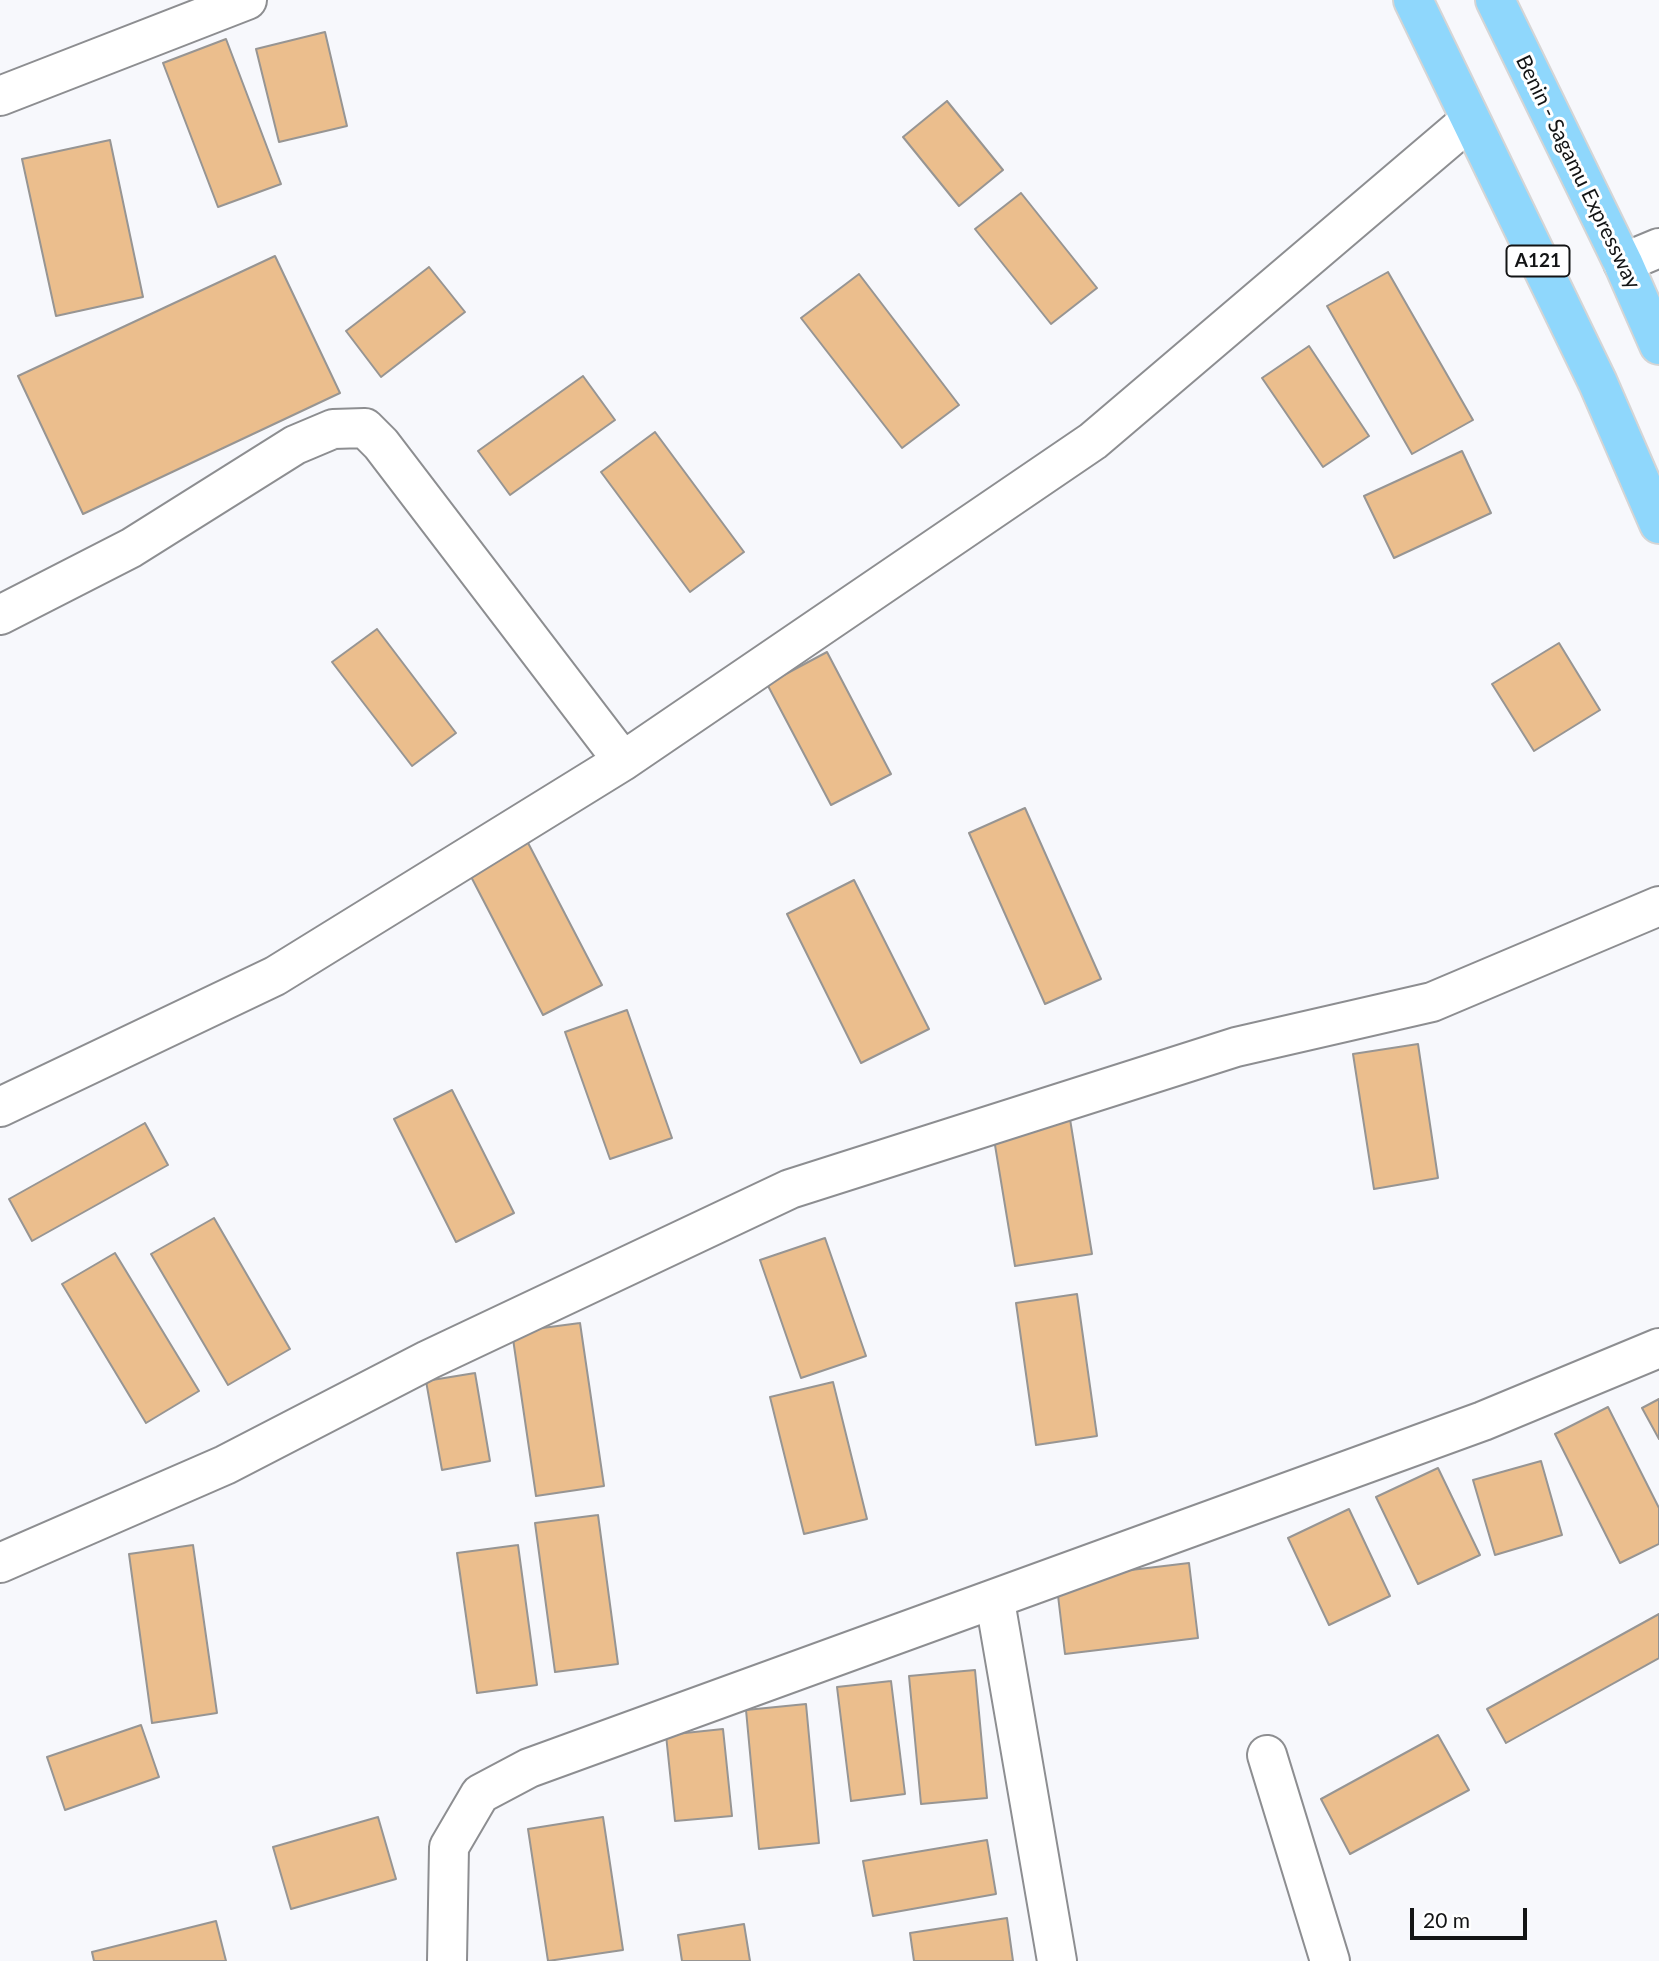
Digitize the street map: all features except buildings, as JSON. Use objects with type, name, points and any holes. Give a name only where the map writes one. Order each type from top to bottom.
[{"type":"highway","name":"A121","points":[[1413,0],[1469,121],[1598,383],[1659,523]]},
{"type":"highway","name":"Benin - Sagamu Expressway","points":[[1495,0],[1623,263],[1659,345]]},
{"type":"street","points":[[0,96],[247,0]]},
{"type":"street","points":[[0,1107],[275,976],[623,761],[1093,441],[1469,121]]},
{"type":"street","points":[[1623,263],[1659,248]]},
{"type":"street","points":[[0,615],[131,548],[295,445],[333,429],[365,428],[381,444],[623,761]]},
{"type":"street","points":[[0,1563],[225,1465],[428,1360],[790,1189],[1236,1047],[1432,1002],[1659,906]]},
{"type":"street","points":[[447,1961],[449,1847],[480,1794],[528,1768],[995,1601],[1483,1421],[1659,1348]]},
{"type":"street","points":[[995,1601],[1057,1961]]},
{"type":"street","points":[[1267,1755],[1330,1961]]}]
